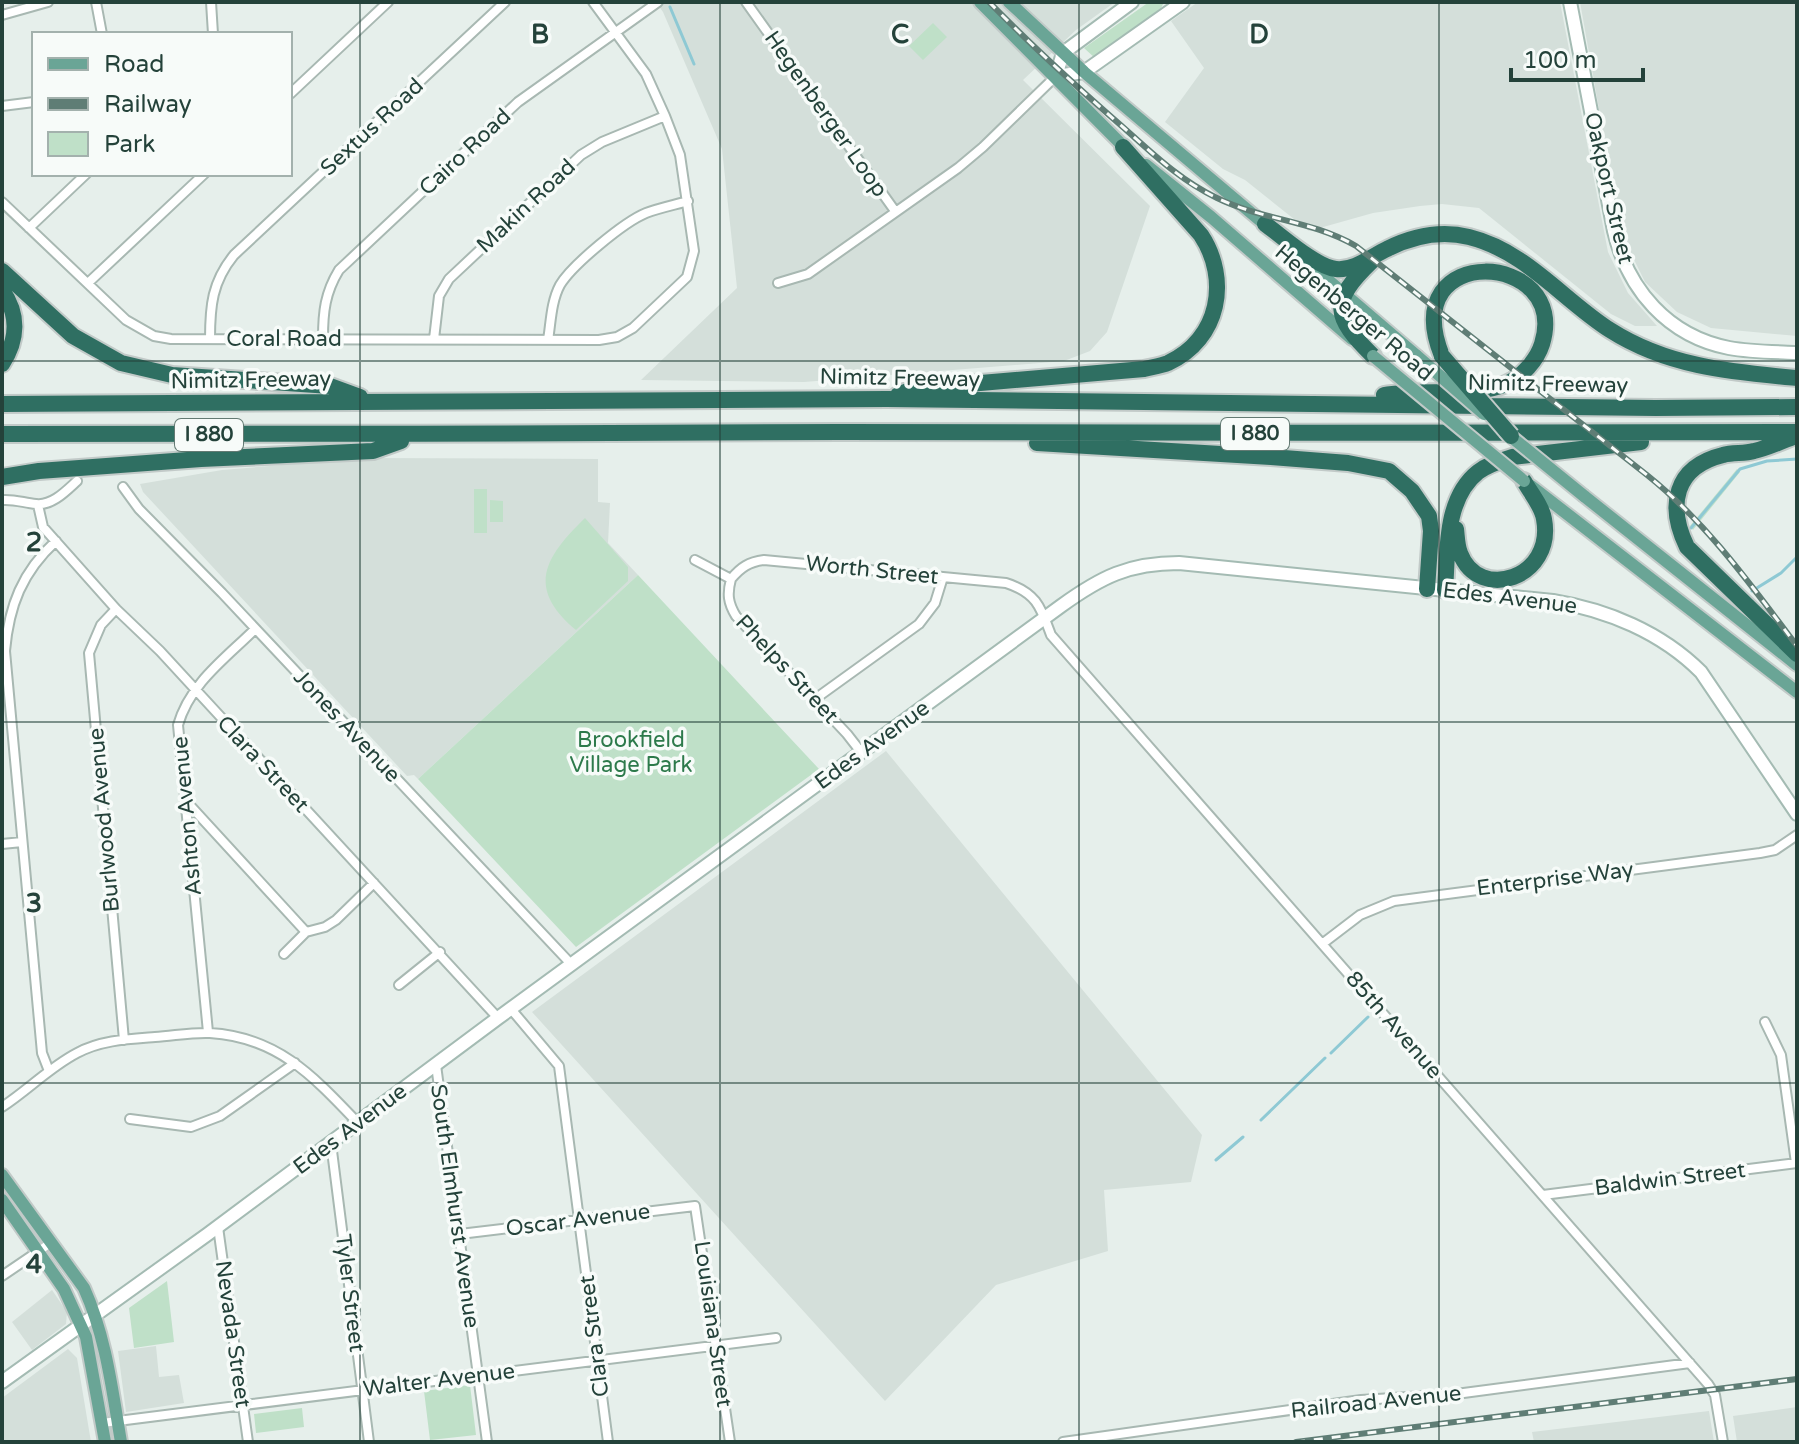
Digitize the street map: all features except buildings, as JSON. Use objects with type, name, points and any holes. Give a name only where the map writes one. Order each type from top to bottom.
[{"type":"highway","points":[[887,399],[924,388],[1144,369],[1167,363],[1189,350],[1201,336],[1213,312],[1219,287],[1217,267],[1201,235],[1123,147]]},
{"type":"highway","points":[[1265,224],[1321,264],[1335,269],[1357,265],[1419,237],[1440,234],[1486,242],[1520,259],[1611,331],[1652,352],[1681,363],[1722,371],[1797,378]]},
{"type":"highway","points":[[1373,356],[1349,333],[1341,310],[1344,295],[1362,271],[1389,248]]},
{"type":"highway","points":[[2,271],[73,336],[121,363],[172,375],[330,386],[369,401]]},
{"type":"highway","points":[[1339,403],[1390,394],[1474,390],[1506,384],[1521,375],[1541,348],[1545,332],[1540,303],[1523,282],[1499,271],[1470,272],[1456,279],[1436,302],[1433,317],[1435,339],[1442,356],[1511,436]]},
{"type":"highway","points":[[2,290],[15,321],[13,344],[2,364]]},
{"type":"highway","name":"Nimitz Freeway","points":[[2,404],[887,399],[1797,407]]},
{"type":"highway","points":[[840,432],[1271,457],[1372,466],[1398,476],[1429,516],[1431,531],[1427,589]]},
{"type":"highway","points":[[1445,590],[1449,535],[1458,500],[1477,473],[1512,457],[1639,442],[1671,432]]},
{"type":"highway","name":"I 880","points":[[2,434],[1797,434]]},
{"type":"highway","points":[[1797,434],[1753,452],[1726,454],[1695,466],[1685,477],[1678,494],[1676,511],[1678,529],[1687,547],[1797,654]]},
{"type":"highway","points":[[2,477],[39,471],[203,459],[373,451],[415,436]]},
{"type":"highway","points":[[1458,500],[1455,528],[1461,555],[1469,567],[1482,576],[1510,578],[1534,564],[1545,539],[1543,514],[1524,481]]},
{"type":"main road","name":"Hegenberger Road","points":[[980,2],[1123,147],[1211,217],[1524,481],[1797,692]]},
{"type":"main road","name":"Hegenberger Road","points":[[1009,2],[1084,72],[1511,436],[1797,665]]},
{"type":"main road","points":[[2,1175],[84,1288],[96,1315],[121,1442]]},
{"type":"main road","points":[[2,1200],[64,1289],[87,1340],[105,1442]]},
{"type":"street","points":[[2,15],[48,2]]},
{"type":"street","points":[[96,2],[102,32]]},
{"type":"street","points":[[211,2],[213,32]]},
{"type":"street","points":[[292,92],[388,2]]},
{"type":"street","name":"Sextus Road","points":[[210,339],[210,305],[214,285],[234,255],[505,2]]},
{"type":"street","points":[[548,340],[554,303],[560,286],[572,270],[627,223],[646,213],[688,201],[680,155],[646,74],[593,2]]},
{"type":"street","name":"Cairo Road","points":[[323,338],[323,309],[327,290],[339,270],[518,102],[658,2]]},
{"type":"street","name":"Hegenberger Loop","points":[[746,2],[895,211],[971,157],[1056,76]]},
{"type":"street","points":[[1132,2],[1063,53],[1056,76],[1084,72],[1176,4]]},
{"type":"street","name":"Oakport Street","points":[[1570,2],[1614,231],[1623,263],[1638,290],[1666,320],[1700,340],[1730,348],[1797,353]]},
{"type":"street","points":[[2,106],[32,102]]},
{"type":"street","name":"Makin Road","points":[[434,339],[439,296],[449,279],[581,155],[602,142],[665,116]]},
{"type":"street","points":[[29,228],[84,176]]},
{"type":"street","points":[[88,283],[202,176]]},
{"type":"street","name":"Coral Road","points":[[2,202],[126,320],[146,333],[171,339],[599,340],[617,337],[633,328],[687,277],[694,251],[688,201]]},
{"type":"street","points":[[778,283],[808,274],[895,211]]},
{"type":"street","points":[[2,500],[38,505],[55,500],[77,481]]},
{"type":"street","name":"Jones Avenue","points":[[123,487],[139,509],[572,965]]},
{"type":"street","name":"Clara Street","points":[[38,505],[43,527],[116,609],[160,651],[498,1018]]},
{"type":"street","points":[[49,1071],[42,1053],[5,651],[7,624],[14,597],[33,565],[56,541]]},
{"type":"street","points":[[695,560],[731,579]]},
{"type":"street","name":"Worth Street","points":[[731,579],[740,568],[764,560],[943,577],[1017,587],[1040,605],[1045,618]]},
{"type":"street","name":"Edes Avenue","points":[[2,1382],[218,1227],[1087,587],[1130,567],[1179,563],[1580,605],[1630,623],[1685,657],[1709,682],[1797,814]]},
{"type":"street","points":[[815,699],[919,624],[935,603],[943,577]]},
{"type":"street","name":"Phelps Street","points":[[731,579],[729,605],[736,616],[861,752]]},
{"type":"street","name":"Burlwood Avenue","points":[[116,609],[101,625],[89,653],[124,1040]]},
{"type":"street","name":"85th Avenue","points":[[1045,618],[1051,635],[1690,1363],[1715,1395],[1723,1442]]},
{"type":"street","name":"Ashton Avenue","points":[[208,1032],[178,725],[183,707],[193,690],[255,629]]},
{"type":"street","points":[[184,799],[306,932]]},
{"type":"street","name":"Enterprise Way","points":[[1322,944],[1360,915],[1394,901],[1760,853],[1775,850],[1797,835]]},
{"type":"street","points":[[2,844],[22,842]]},
{"type":"street","points":[[284,954],[306,932],[325,927],[336,920],[374,883]]},
{"type":"street","points":[[399,985],[440,952]]},
{"type":"street","name":"Clara Street","points":[[511,1009],[559,1066],[608,1442]]},
{"type":"street","points":[[1765,1022],[1781,1055],[1796,1163]]},
{"type":"street","points":[[2,1107],[49,1071],[93,1045],[208,1032],[249,1038],[275,1048],[323,1086],[358,1123]]},
{"type":"street","points":[[130,1119],[191,1127],[220,1116],[295,1063]]},
{"type":"street","name":"South Elmhurst Avenue","points":[[436,1065],[487,1442]]},
{"type":"street","name":"Tyler Street","points":[[331,1143],[369,1442]]},
{"type":"street","name":"Baldwin Street","points":[[1543,1195],[1796,1163]]},
{"type":"street","name":"Oscar Avenue","points":[[460,1234],[695,1206]]},
{"type":"street","name":"Louisiana Street","points":[[695,1206],[730,1442]]},
{"type":"street","name":"Nevada Street","points":[[218,1227],[248,1442]]},
{"type":"street","points":[[2,1276],[52,1242]]},
{"type":"street","name":"Walter Avenue","points":[[102,1423],[776,1338]]},
{"type":"street","name":"Railroad Avenue","points":[[1063,1442],[1361,1400],[1456,1394],[1690,1363]]},
{"type":"shaded area","points":[[656,2],[1115,2],[1076,30],[1023,80],[1150,206],[1107,332],[1090,351],[1064,361],[804,382],[641,380],[737,288],[722,149]]},
{"type":"shaded area","points":[[1198,2],[1560,2],[1608,252],[1628,293],[1657,326],[1635,326],[1611,314],[1479,208],[1442,204],[1420,206],[1373,213],[1309,231],[1245,180],[1223,169],[1165,122],[1204,68],[1171,21]]},
{"type":"shaded area","points":[[1580,2],[1797,2],[1797,336],[1711,328],[1677,312],[1645,282],[1621,233]]},
{"type":"shaded area","points":[[368,458],[598,459],[598,502],[610,503],[608,543],[638,575],[418,779],[414,775],[407,776],[143,492],[140,484],[222,470]]},
{"type":"shaded area","points":[[886,751],[1202,1135],[1191,1182],[1104,1190],[1108,1251],[996,1285],[885,1401],[532,1012]]},
{"type":"shaded area","points":[[52,1290],[67,1312],[66,1324],[32,1350],[12,1322]]},
{"type":"shaded area","points":[[156,1346],[159,1377],[179,1375],[184,1403],[126,1412],[118,1351]]},
{"type":"shaded area","points":[[68,1349],[77,1358],[91,1442],[2,1442],[2,1398]]},
{"type":"shaded area","points":[[1797,1407],[1797,1442],[1737,1442],[1733,1416]]},
{"type":"shaded area","points":[[1709,1411],[1714,1442],[1534,1442],[1532,1432]]},
{"type":"green space","points":[[1149,2],[1164,2],[1161,8],[1096,59],[1084,48]]},
{"type":"green space","points":[[933,23],[947,37],[923,60],[909,46]]},
{"type":"green space","points":[[1737,469],[1740,472],[1693,530],[1690,526]]},
{"type":"green space","points":[[474,489],[487,489],[487,533],[474,533]]},
{"type":"green space","points":[[490,500],[503,501],[503,522],[490,522]]},
{"type":"green space","points":[[585,518],[628,567],[628,581],[576,630],[560,615],[551,600],[546,587],[546,573],[559,546]]},
{"type":"green space","name":"Brookfield Village Park","points":[[638,575],[819,769],[576,947],[418,779]]},
{"type":"green space","points":[[167,1281],[174,1342],[134,1348],[129,1308]]},
{"type":"green space","points":[[470,1385],[476,1435],[430,1440],[424,1391]]},
{"type":"green space","points":[[302,1408],[304,1427],[256,1433],[254,1414]]},
{"type":"waterway","points":[[670,7],[694,64]]},
{"type":"waterway","points":[[1691,528],[1740,469],[1767,461],[1797,459]]},
{"type":"waterway","points":[[1752,591],[1781,573],[1797,557]]},
{"type":"waterway","points":[[1331,1053],[1368,1017]]},
{"type":"waterway","points":[[1261,1120],[1325,1058]]},
{"type":"waterway","points":[[1216,1160],[1243,1137]]},
{"type":"railway","points":[[989,2],[1072,82],[1179,175],[1234,205],[1322,231],[1356,246],[1647,475],[1709,534],[1797,646]]},
{"type":"railway","points":[[1296,1442],[1797,1379]]}]
